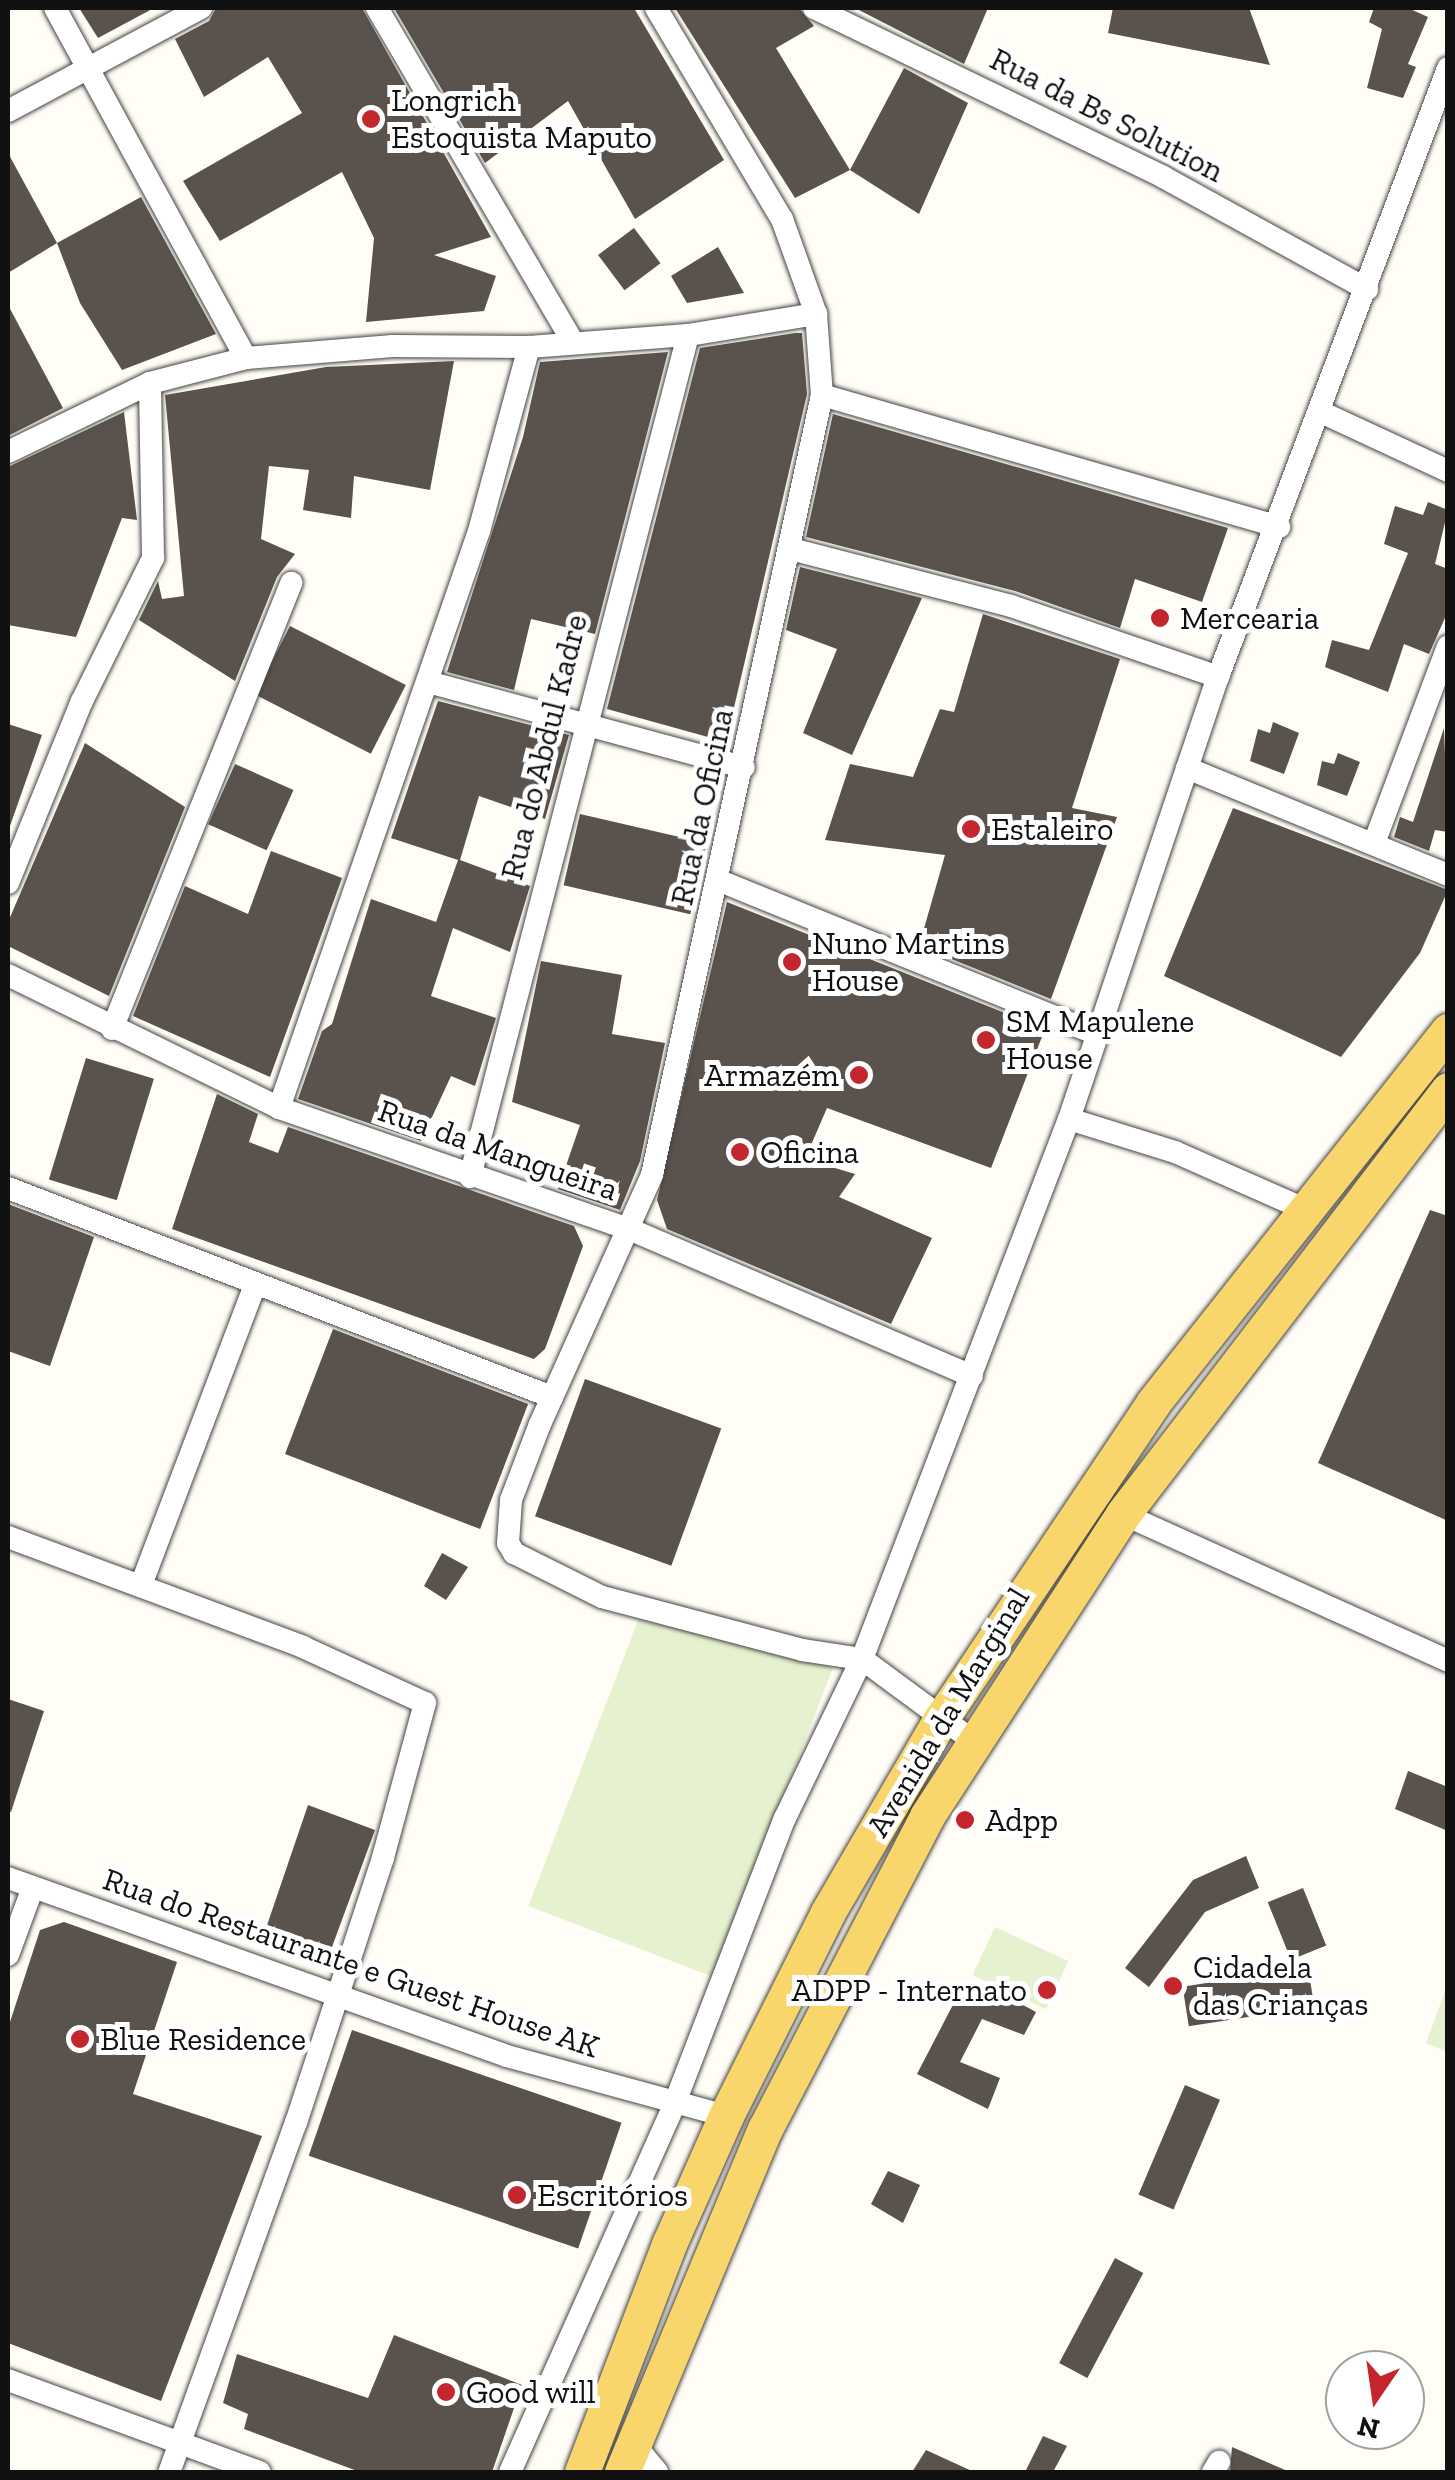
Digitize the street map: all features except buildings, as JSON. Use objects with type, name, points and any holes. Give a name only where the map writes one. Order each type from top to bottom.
[{"type":"main road","name":"Avenida da Marginal","points":[[582,2472],[726,2116],[828,1912],[941,1720],[1092,1489],[1302,1208],[1448,1032]]},
{"type":"main road","name":"Avenida da Marginal","points":[[627,2457],[765,2129],[972,1740],[1123,1514],[1448,1090]]},
{"type":"street","points":[[56,8],[93,68],[246,358]]},
{"type":"street","points":[[8,110],[201,8]]},
{"type":"street","points":[[377,8],[571,339]]},
{"type":"street","name":"Rua da Oficina","points":[[656,8],[782,219],[816,314],[822,394],[720,881],[652,1175],[552,1397],[507,1514],[514,1552],[602,1597],[663,1617],[862,1659]]},
{"type":"street","name":"Rua da Bs Solution","points":[[814,8],[1163,176],[1367,289]]},
{"type":"street","points":[[510,2472],[674,2104],[785,1818],[862,1659],[1069,1119],[1218,677],[1323,413],[1448,68]]},
{"type":"street","points":[[8,452],[150,383],[246,358],[394,346],[529,347],[571,339],[688,335],[816,314]]},
{"type":"street","name":"Rua do Abdul Kadre","points":[[470,1177],[583,722],[688,335]]},
{"type":"street","points":[[279,1108],[479,531],[529,347]]},
{"type":"street","points":[[8,883],[82,701],[153,558],[150,383]]},
{"type":"street","points":[[822,394],[1279,527]]},
{"type":"street","points":[[1323,413],[1448,471]]},
{"type":"street","points":[[791,550],[1011,606],[1218,677]]},
{"type":"street","points":[[112,1029],[291,583]]},
{"type":"street","points":[[1374,843],[1448,646]]},
{"type":"street","points":[[428,682],[744,767]]},
{"type":"street","points":[[1188,768],[1448,875]]},
{"type":"street","points":[[720,881],[1095,1033]]},
{"type":"street","name":"Rua da Mangueira","points":[[8,976],[279,1108],[628,1229],[972,1376]]},
{"type":"street","points":[[1069,1119],[1175,1152],[1302,1208]]},
{"type":"street","points":[[8,1188],[552,1397]]},
{"type":"street","points":[[141,1586],[255,1285]]},
{"type":"street","points":[[1123,1514],[1448,1661]]},
{"type":"street","points":[[8,1537],[303,1647],[425,1703],[336,1997],[169,2472]]},
{"type":"street","points":[[862,1659],[972,1740]]},
{"type":"street","name":"Rua do Restaurante e Guest House AK","points":[[8,1878],[336,1997],[674,2104],[726,2116]]},
{"type":"street","points":[[8,1955],[33,1887]]},
{"type":"street","points":[[8,2380],[260,2472]]},
{"type":"street","points":[[627,2457],[657,2472]]},
{"type":"green space","points":[[647,1597],[833,1668],[714,1977],[528,1906]]},
{"type":"green space","points":[[995,1927],[1068,1961],[1046,2009],[973,1975]]},
{"type":"green space","points":[[1447,1986],[1447,2052],[1426,2043]]},
{"type":"place","name":"Longrich Estoquista Maputo","points":[[371,119]]},
{"type":"place","name":"Mercearia","points":[[1160,618]]},
{"type":"place","name":"Estaleiro","points":[[971,829]]},
{"type":"place","name":"Nuno Martins House","points":[[792,962]]},
{"type":"place","name":"SM Mapulene House","points":[[986,1040]]},
{"type":"place","name":"Armazém","points":[[859,1075]]},
{"type":"place","name":"Oficina","points":[[740,1152]]},
{"type":"place","name":"Adpp","points":[[965,1820]]},
{"type":"place","name":"Cidadela das Crianças","points":[[1173,1986]]},
{"type":"place","name":"ADPP - Internato","points":[[1047,1990]]},
{"type":"place","name":"Blue Residence","points":[[80,2039]]},
{"type":"place","name":"Escritórios","points":[[517,2195]]},
{"type":"place","name":"Good will","points":[[446,2392]]}]
